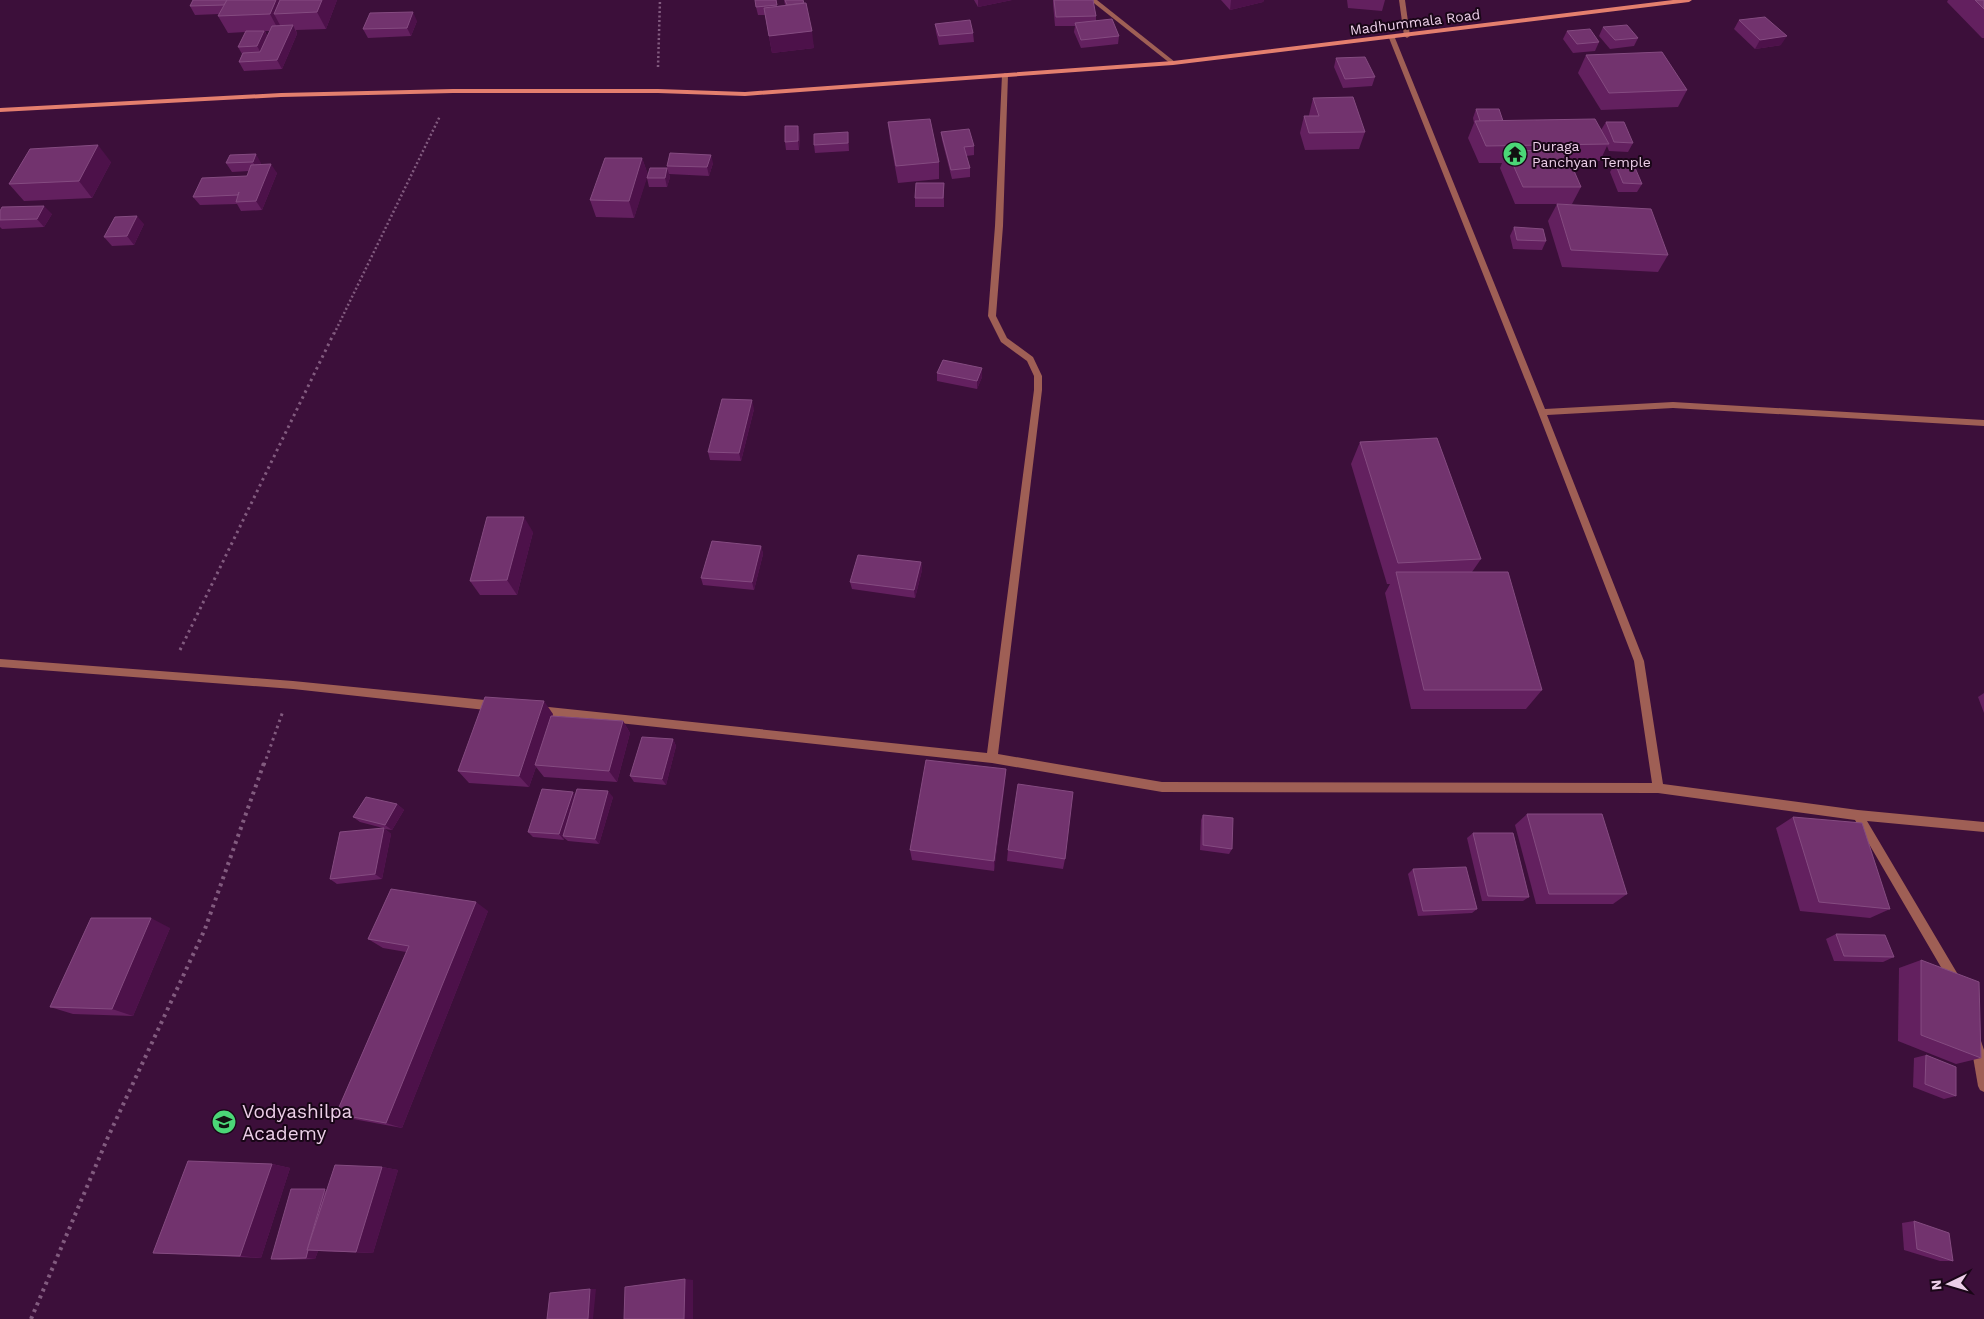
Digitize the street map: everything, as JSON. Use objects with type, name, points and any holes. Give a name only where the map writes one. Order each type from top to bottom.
[{"type":"street","points":[[1093,0],[1173,63]]},
{"type":"street","points":[[1402,0],[1407,36]]},
{"type":"street","name":"Madhummala Road","points":[[0,110],[281,95],[453,91],[658,91],[745,94],[1173,63],[1392,38],[1689,0]]},
{"type":"street","points":[[1392,38],[1542,412],[1639,661],[1658,788]]},
{"type":"street","points":[[992,758],[1038,390],[1038,376],[1030,359],[1004,340],[992,316],[999,226],[1005,75]]},
{"type":"street","points":[[1542,412],[1673,406],[1984,423]]},
{"type":"street","points":[[0,662],[293,685],[509,708]]},
{"type":"street","points":[[529,710],[992,758],[1162,787],[1658,788],[1858,815],[1984,827]]},
{"type":"street","points":[[1858,815],[1960,989]]},
{"type":"street","points":[[1974,1033],[1984,1086]]},
{"type":"path","points":[[658,91],[660,0]]},
{"type":"path","points":[[168,676],[453,91]]},
{"type":"path","points":[[31,1319],[108,1136],[205,929],[293,685]]},
{"type":"building","points":[[193,0],[227,0],[224,5],[190,6]]},
{"type":"building","points":[[227,0],[276,0],[270,14],[218,16]]},
{"type":"building","points":[[280,0],[322,0],[317,12],[274,14]]},
{"type":"building","points":[[755,0],[776,0],[777,5],[756,7]]},
{"type":"building","points":[[785,0],[803,0],[804,3],[787,5]]},
{"type":"building","points":[[1054,0],[1093,0],[1096,16],[1056,17]]},
{"type":"building","points":[[1975,0],[1984,0],[1984,9]]},
{"type":"building","points":[[806,3],[812,31],[769,36],[764,8]]},
{"type":"building","points":[[413,12],[407,28],[363,29],[370,13]]},
{"type":"building","points":[[1765,17],[1787,36],[1760,40],[1739,20]]},
{"type":"building","points":[[1112,19],[1119,36],[1081,40],[1075,23]]},
{"type":"building","points":[[970,20],[973,33],[939,36],[935,24]]},
{"type":"building","points":[[293,25],[277,60],[239,62],[243,53],[260,52],[272,26]]},
{"type":"building","points":[[1627,25],[1638,38],[1615,40],[1603,27]]},
{"type":"building","points":[[1590,29],[1599,42],[1577,44],[1567,31]]},
{"type":"building","points":[[246,31],[264,31],[257,46],[238,47]]},
{"type":"building","points":[[1662,52],[1687,90],[1609,93],[1586,55]]},
{"type":"building","points":[[1365,57],[1375,77],[1345,79],[1336,58]]},
{"type":"building","points":[[1353,97],[1365,132],[1309,133],[1304,116],[1319,116],[1313,98]]},
{"type":"building","points":[[1476,109],[1499,109],[1503,121],[1480,121]]},
{"type":"building","points":[[930,119],[939,162],[896,166],[888,122]]},
{"type":"building","points":[[1595,119],[1609,144],[1486,146],[1475,121]]},
{"type":"building","points":[[1606,122],[1624,122],[1633,143],[1614,142]]},
{"type":"building","points":[[785,126],[798,126],[798,141],[785,142]]},
{"type":"building","points":[[969,129],[974,146],[964,147],[970,168],[951,170],[941,132]]},
{"type":"building","points":[[848,132],[848,143],[814,145],[814,134]]},
{"type":"building","points":[[98,145],[79,181],[9,184],[30,149]]},
{"type":"building","points":[[1565,150],[1581,187],[1523,187],[1507,151]]},
{"type":"building","points":[[670,153],[711,155],[707,167],[667,166]]},
{"type":"building","points":[[256,154],[253,162],[226,163],[230,155]]},
{"type":"building","points":[[605,158],[642,158],[629,201],[590,200]]},
{"type":"building","points":[[1615,163],[1633,163],[1642,184],[1623,183]]},
{"type":"building","points":[[271,164],[256,201],[236,202],[239,192],[238,195],[193,197],[202,178],[247,176],[251,165]]},
{"type":"building","points":[[650,168],[667,168],[665,178],[647,178]]},
{"type":"building","points":[[916,183],[944,183],[943,198],[915,198]]},
{"type":"building","points":[[1557,204],[1651,209],[1668,255],[1571,250]]},
{"type":"building","points":[[44,206],[37,219],[0,220],[2,207]]},
{"type":"building","points":[[137,216],[127,236],[104,237],[115,217]]},
{"type":"building","points":[[1514,227],[1543,229],[1546,241],[1517,240]]},
{"type":"building","points":[[943,360],[982,368],[977,381],[937,373]]},
{"type":"building","points":[[722,399],[752,400],[739,453],[708,452]]},
{"type":"building","points":[[1437,438],[1481,559],[1398,563],[1360,442]]},
{"type":"building","points":[[487,517],[524,517],[507,580],[470,581]]},
{"type":"building","points":[[712,541],[761,546],[752,582],[701,578]]},
{"type":"building","points":[[858,555],[921,562],[914,590],[850,582]]},
{"type":"building","points":[[1396,572],[1508,572],[1542,690],[1424,690]]},
{"type":"building","points":[[485,697],[544,701],[519,776],[458,771]]},
{"type":"building","points":[[551,716],[623,721],[609,771],[535,765]]},
{"type":"building","points":[[642,737],[673,739],[662,779],[630,776]]},
{"type":"building","points":[[926,760],[1006,769],[994,861],[910,850]]},
{"type":"building","points":[[1018,784],[1073,792],[1065,859],[1008,850]]},
{"type":"building","points":[[542,789],[573,792],[559,834],[528,832]]},
{"type":"building","points":[[577,789],[608,791],[595,839],[563,836]]},
{"type":"building","points":[[366,797],[397,804],[385,825],[353,817]]},
{"type":"building","points":[[1527,814],[1602,814],[1627,894],[1549,894]]},
{"type":"building","points":[[1203,815],[1233,818],[1232,849],[1203,845]]},
{"type":"building","points":[[1793,817],[1862,823],[1890,909],[1819,902]]},
{"type":"building","points":[[384,828],[375,874],[330,879],[340,832]]},
{"type":"building","points":[[1473,833],[1513,833],[1529,897],[1488,896]]},
{"type":"building","points":[[1466,867],[1477,909],[1423,911],[1413,869]]},
{"type":"building","points":[[391,889],[476,902],[386,1123],[336,1114],[409,946],[368,939]]},
{"type":"building","points":[[91,918],[151,918],[112,1009],[50,1007]]},
{"type":"building","points":[[1836,934],[1885,935],[1894,957],[1844,956]]},
{"type":"building","points":[[1921,960],[1979,982],[1981,1058],[1921,1035]]},
{"type":"building","points":[[1926,1055],[1956,1067],[1956,1096],[1925,1084]]},
{"type":"building","points":[[188,1161],[272,1164],[240,1256],[153,1253]]},
{"type":"building","points":[[335,1165],[382,1167],[356,1252],[307,1250]]},
{"type":"building","points":[[291,1189],[325,1189],[306,1258],[271,1259]]},
{"type":"building","points":[[1914,1221],[1949,1233],[1953,1261],[1917,1249]]},
{"type":"building","points":[[685,1279],[684,1319],[624,1319],[625,1287]]},
{"type":"building","points":[[590,1289],[588,1319],[547,1319],[550,1293]]},
{"type":"place","name":"Duraga Panchyan Temple","points":[[1515,154]]},
{"type":"place","name":"Vodyashilpa Academy","points":[[224,1122]]}]
